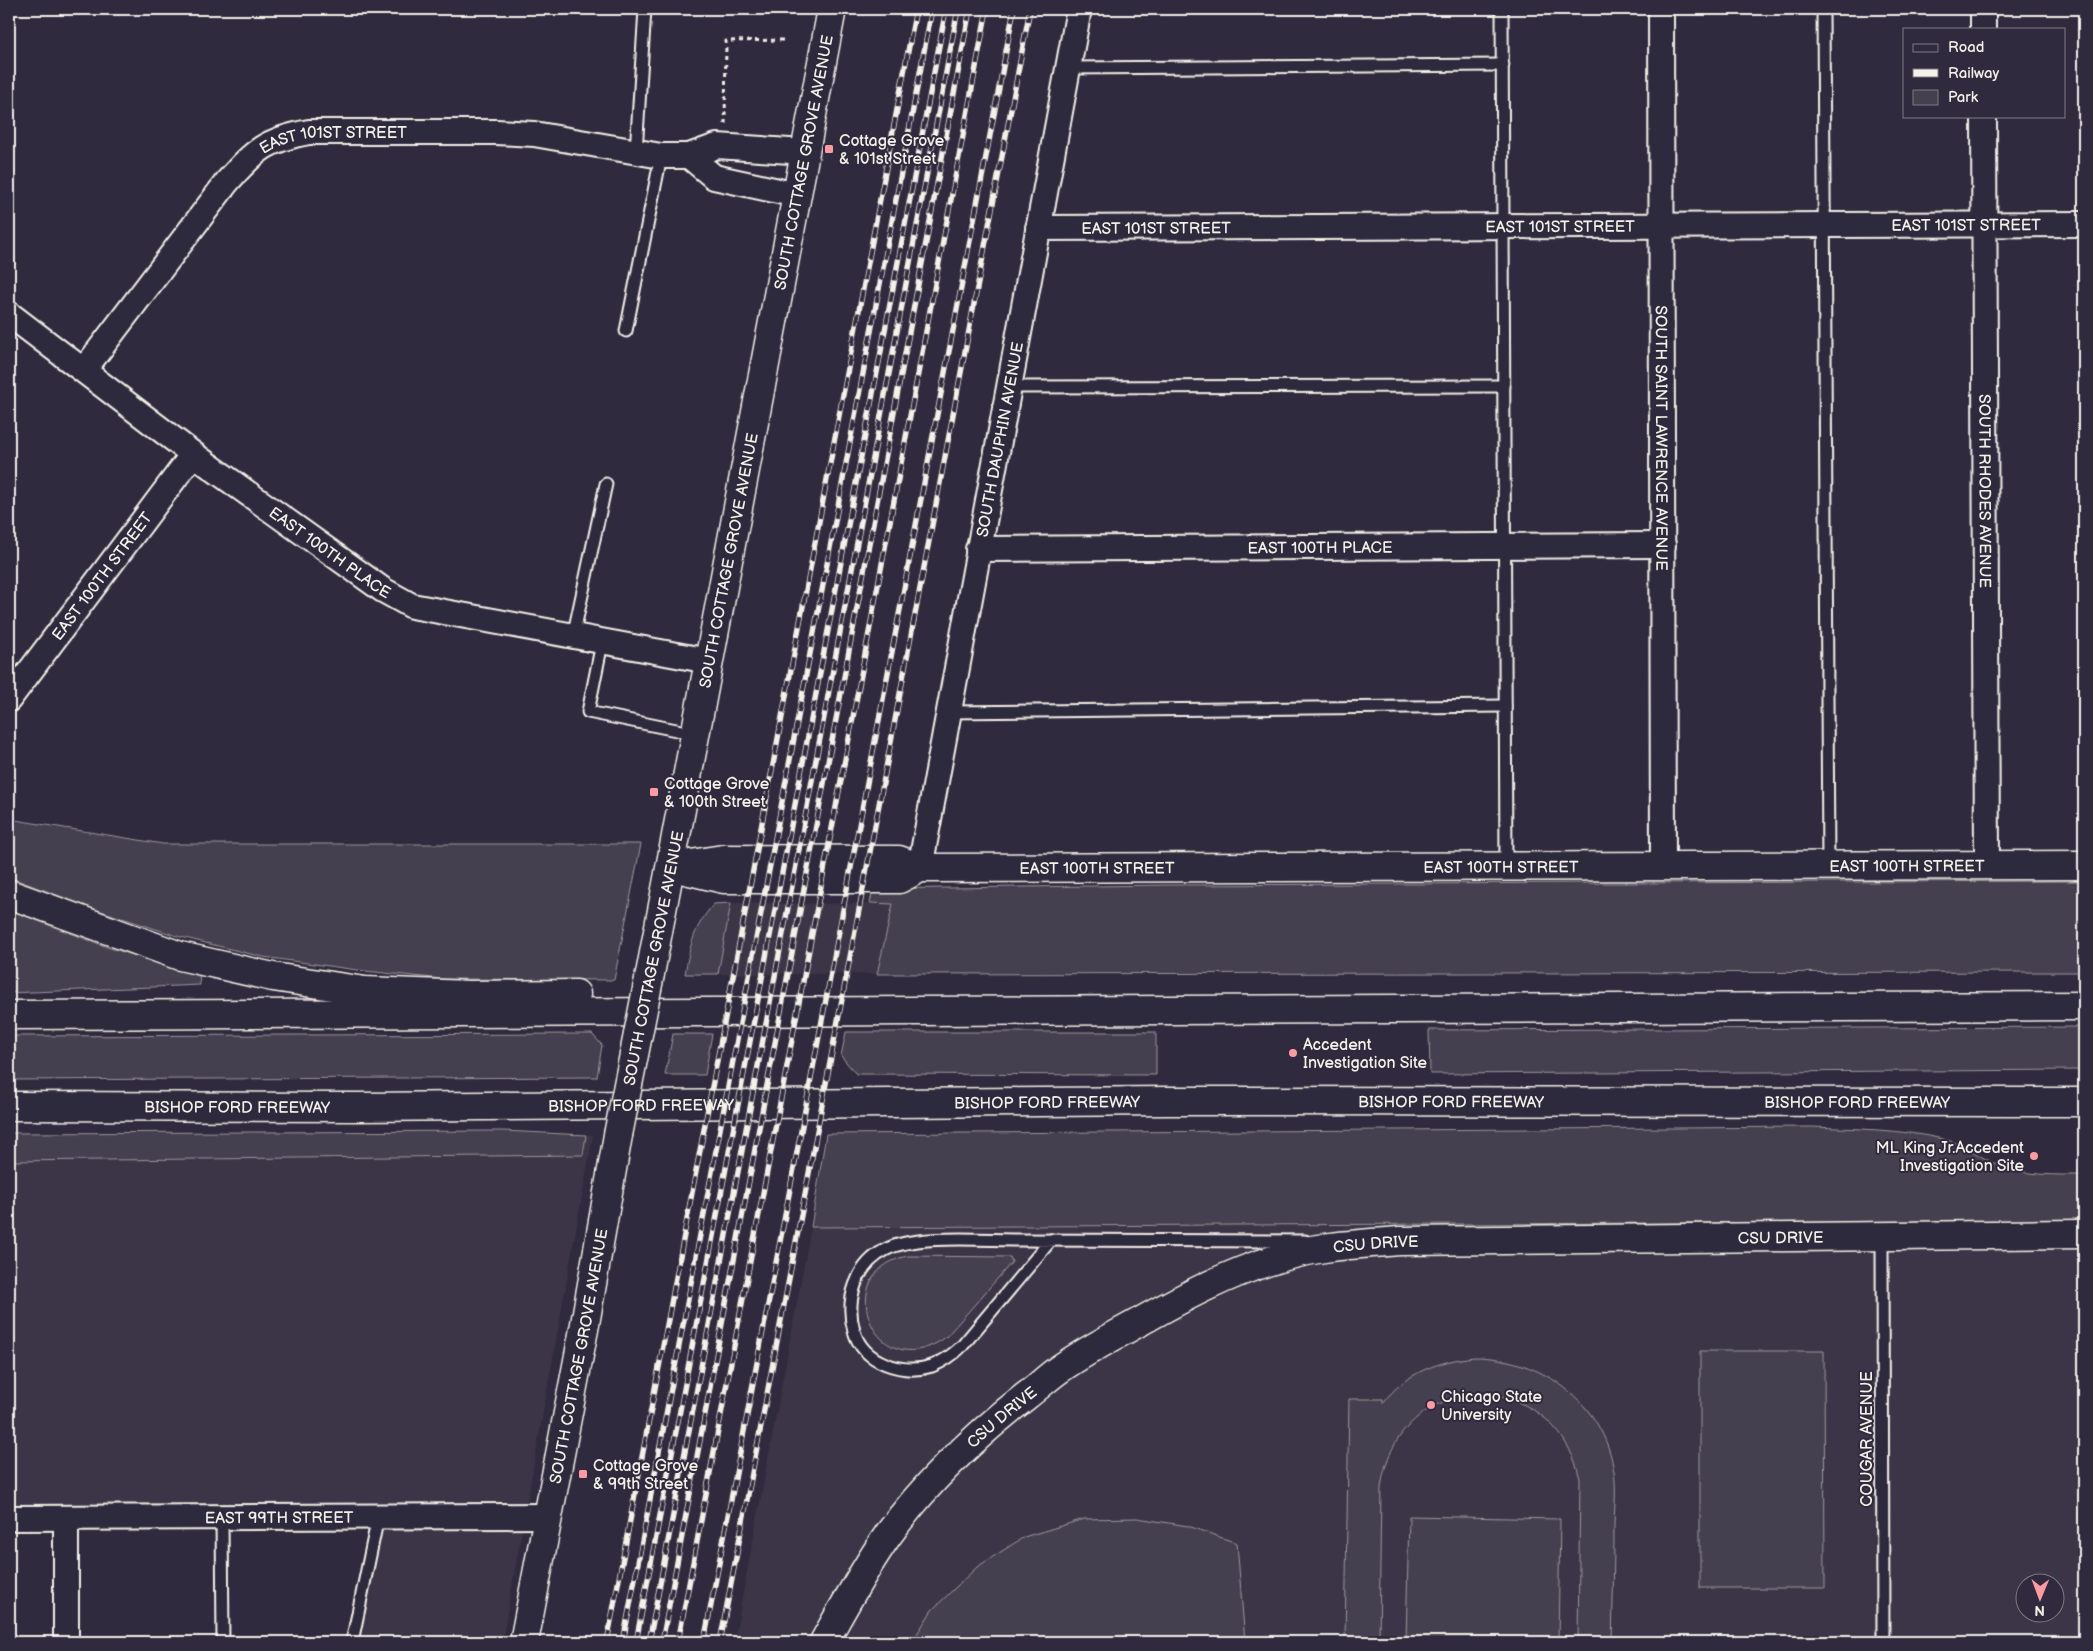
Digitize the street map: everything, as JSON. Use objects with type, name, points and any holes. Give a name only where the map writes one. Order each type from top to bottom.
[{"type":"main road","name":"SOUTH COTTAGE GROVE AVENUE","points":[[524,1642],[583,1334],[618,1135],[671,867],[832,9]]},
{"type":"main road","name":"EAST 100TH STREET","points":[[671,867],[733,859],[899,860],[920,868],[1506,868],[2084,865]]},
{"type":"main road","points":[[9,894],[180,956],[273,977],[365,991],[469,995],[863,994],[966,1011]]},
{"type":"main road","points":[[9,1015],[2084,1006]]},
{"type":"main road","name":"BISHOP FORD FREEWAY","points":[[9,1106],[368,1107],[1168,1101],[2084,1102]]},
{"type":"main road","name":"CSU DRIVE","points":[[824,1642],[888,1535],[927,1488],[967,1445],[1061,1368],[1169,1305],[1222,1279],[1273,1259],[1326,1247],[1400,1241],[2084,1234]]},
{"type":"street","name":"SOUTH DAUPHIN AVENUE","points":[[920,868],[1079,9]]},
{"type":"street","name":"SOUTH SAINT LAWRENCE AVENUE","points":[[1661,9],[1664,867]]},
{"type":"street","points":[[1983,9],[1983,28]]},
{"type":"street","name":"SOUTH RHODES AVENUE","points":[[1984,118],[1987,866]]},
{"type":"street","name":"EAST 101ST STREET","points":[[84,370],[227,182],[250,156],[265,145],[288,136],[309,132],[496,132],[534,134],[661,156],[689,156],[717,146],[805,152]]},
{"type":"street","points":[[689,156],[714,177],[797,195]]},
{"type":"street","name":"EAST 101ST STREET","points":[[1038,228],[2084,224]]},
{"type":"street","name":"EAST 100TH PLACE","points":[[9,314],[193,454],[383,590],[412,606],[709,662]]},
{"type":"street","name":"EAST 100TH STREET","points":[[9,699],[193,454]]},
{"type":"street","name":"EAST 100TH PLACE","points":[[978,549],[1662,545]]},
{"type":"street","name":"EAST 99TH STREET","points":[[9,1518],[548,1516]]},
{"type":"street","points":[[66,1518],[66,1642]]},
{"type":"lane","points":[[636,152],[645,9]]},
{"type":"lane","points":[[1502,9],[1506,868]]},
{"type":"lane","points":[[1823,9],[1828,866]]},
{"type":"lane","points":[[1068,68],[1502,65]]},
{"type":"lane","points":[[626,330],[661,156]]},
{"type":"lane","points":[[1008,387],[1504,386]]},
{"type":"lane","points":[[573,637],[606,484]]},
{"type":"lane","points":[[602,643],[588,712],[696,734]]},
{"type":"lane","points":[[948,712],[1505,706]]},
{"type":"lane","name":"COUGAR AVENUE","points":[[1882,1235],[1883,1642]]},
{"type":"lane","points":[[1051,1240],[963,1345],[948,1359],[932,1366],[914,1370],[894,1367],[878,1360],[864,1350],[855,1333],[850,1314],[851,1297],[869,1260],[887,1249],[931,1240],[1051,1240],[1400,1241]]},
{"type":"lane","points":[[352,1642],[378,1517]]},
{"type":"lane","points":[[222,1518],[223,1642]]},
{"type":"path","points":[[725,130],[726,41],[786,40]]},
{"type":"shaded area","points":[[731,903],[893,904],[877,974],[718,974]]},
{"type":"shaded area","points":[[586,1135],[593,1135],[502,1642],[356,1642],[385,1509],[9,1510],[9,1161],[583,1155]]},
{"type":"shaded area","name":"Chicago State University","points":[[2084,1221],[2084,1642],[734,1642],[811,1227]]},
{"type":"green space","points":[[9,819],[163,844],[641,844],[614,980],[443,979],[365,971],[263,957],[177,936],[92,908],[9,877]]},
{"type":"green space","points":[[2084,881],[2084,972],[877,974],[893,904],[870,903],[873,889],[1166,885]]},
{"type":"green space","points":[[731,903],[718,974],[685,974],[694,936],[707,912],[714,904]]},
{"type":"green space","points":[[9,910],[110,948],[199,975],[200,985],[9,993]]},
{"type":"green space","points":[[2084,1027],[2084,1070],[1430,1074],[1429,1030]]},
{"type":"green space","points":[[846,1032],[1156,1032],[1156,1075],[856,1074],[841,1056]]},
{"type":"green space","points":[[592,1034],[602,1045],[597,1077],[9,1080],[9,1036]]},
{"type":"green space","points":[[673,1034],[712,1034],[705,1075],[665,1075]]},
{"type":"green space","points":[[1813,1127],[1911,1133],[1950,1141],[2009,1169],[2041,1174],[2084,1175],[2084,1221],[811,1227],[826,1134]]},
{"type":"green space","points":[[503,1131],[586,1135],[583,1155],[9,1161],[9,1133]]},
{"type":"green space","points":[[908,1256],[1010,1257],[1012,1262],[946,1337],[920,1349],[899,1349],[882,1339],[870,1322],[866,1302],[870,1282],[884,1266]]},
{"type":"green space","points":[[1700,1351],[1824,1351],[1825,1588],[1700,1588]]},
{"type":"green space","points":[[1474,1357],[1499,1359],[1523,1365],[1545,1375],[1566,1389],[1583,1405],[1598,1425],[1608,1447],[1615,1479],[1612,1642],[1578,1642],[1580,1479],[1565,1441],[1540,1414],[1509,1399],[1476,1395],[1443,1402],[1414,1420],[1393,1449],[1381,1488],[1379,1642],[1345,1642],[1349,1399],[1383,1399],[1383,1403],[1401,1384],[1423,1370],[1435,1365]]},
{"type":"green space","points":[[1409,1516],[1560,1519],[1558,1642],[1406,1642]]},
{"type":"green space","points":[[1137,1518],[1188,1526],[1237,1543],[1245,1642],[912,1642],[932,1610],[977,1567],[1024,1537],[1084,1519]]},
{"type":"railway","points":[[607,1642],[916,9]]},
{"type":"railway","points":[[623,1642],[932,9]]},
{"type":"railway","points":[[636,1642],[946,9]]},
{"type":"railway","points":[[649,1642],[958,9]]},
{"type":"railway","points":[[662,1642],[970,9]]},
{"type":"railway","points":[[678,1642],[987,9]]},
{"type":"railway","points":[[704,1642],[1014,9]]},
{"type":"railway","points":[[720,1642],[1030,9]]},
{"type":"place","name":"Cottage Grove & 101st Street","points":[[829,149]]},
{"type":"place","name":"Cottage Grove & 100th Street","points":[[654,792]]},
{"type":"place","name":"Accedent Investigation Site","points":[[1293,1053]]},
{"type":"place","name":"ML King Jr.Accedent Investigation Site","points":[[2034,1156]]},
{"type":"place","name":"Chicago State University","points":[[1431,1405]]},
{"type":"place","name":"Cottage Grove & 99th Street","points":[[583,1474]]}]
